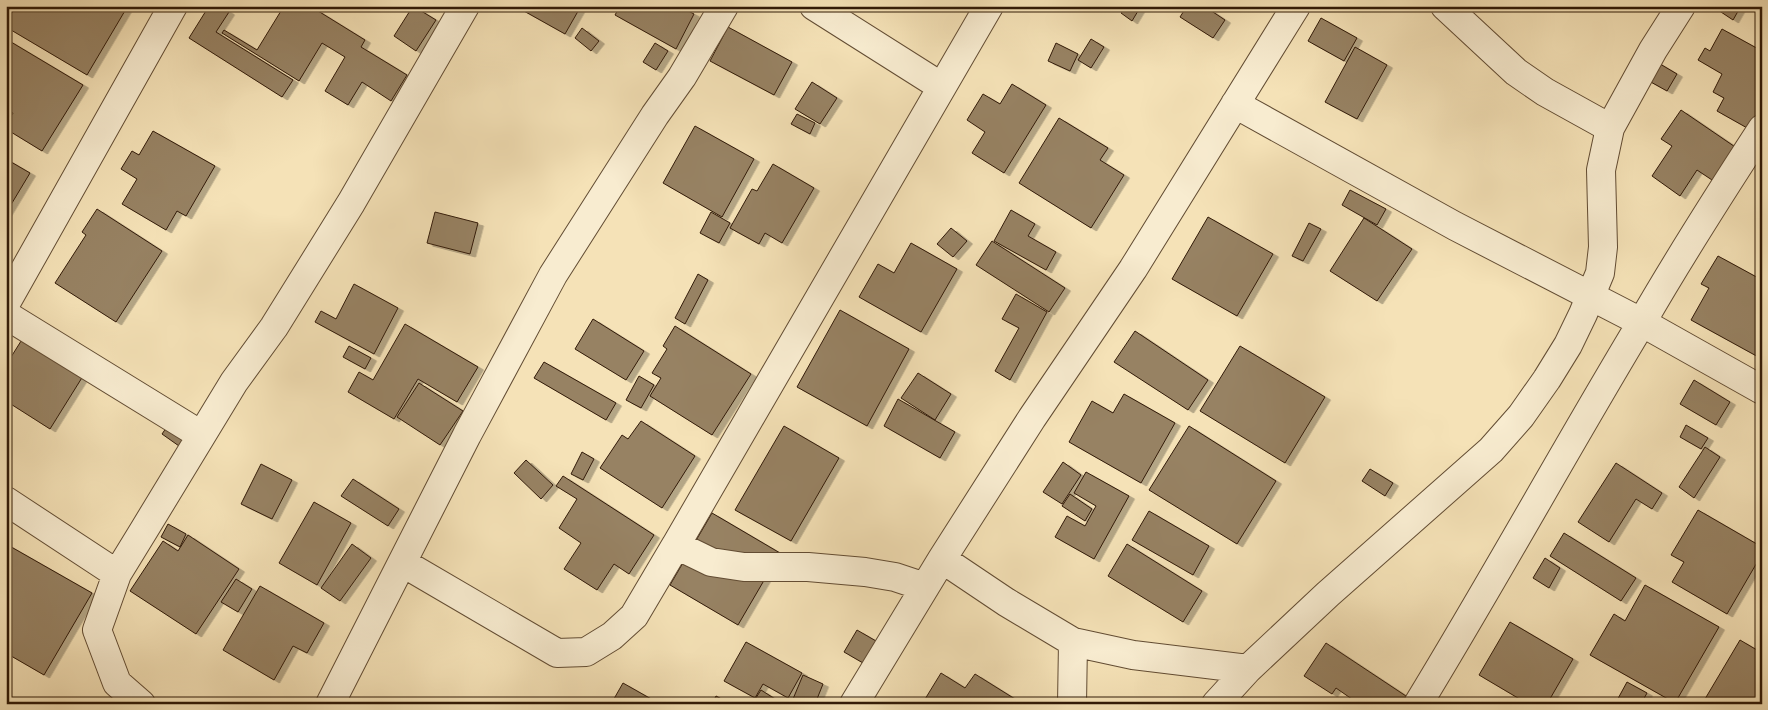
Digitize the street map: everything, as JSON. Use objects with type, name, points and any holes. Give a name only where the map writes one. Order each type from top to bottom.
[{"type":"street","points":[[6,304],[173,6]]},
{"type":"street","points":[[140,704],[117,683],[97,630],[118,574],[234,382],[274,327],[341,220],[466,6]]},
{"type":"street","points":[[330,704],[403,563],[466,435],[553,275],[655,115],[682,77],[724,6]]},
{"type":"street","points":[[814,6],[942,87]]},
{"type":"street","points":[[403,563],[557,653],[586,652],[612,636],[634,616],[989,6]]},
{"type":"street","points":[[854,704],[942,559],[1032,418],[1133,269],[1296,6]]},
{"type":"street","points":[[1445,6],[1516,72],[1545,92],[1610,128]]},
{"type":"street","points":[[1216,704],[1248,669],[1328,594],[1491,450],[1521,416],[1548,379],[1568,345],[1600,273],[1603,246],[1601,170],[1610,128],[1653,50],[1681,6]]},
{"type":"street","points":[[1235,104],[1455,226],[1641,322],[1762,390]]},
{"type":"street","points":[[1418,704],[1641,322],[1705,217],[1762,129]]},
{"type":"street","points":[[6,316],[201,435]]},
{"type":"street","points":[[6,502],[118,574]]},
{"type":"street","points":[[676,545],[711,562],[744,567],[808,567],[864,572],[896,577],[925,587]]},
{"type":"street","points":[[942,559],[1006,602],[1073,642],[1133,655],[1248,669]]},
{"type":"street","points":[[1073,642],[1078,697]]},
{"type":"building","points":[[6,6],[122,6],[126,9],[87,75],[6,27]]},
{"type":"building","points":[[209,6],[220,6],[229,12],[216,32],[293,80],[282,97],[189,38]]},
{"type":"building","points":[[284,6],[310,6],[365,40],[361,47],[407,75],[391,101],[362,82],[348,105],[325,91],[345,57],[322,43],[299,81],[222,33],[224,30],[257,50]]},
{"type":"building","points":[[413,6],[436,20],[416,51],[394,36]]},
{"type":"building","points":[[515,6],[581,6],[565,34]]},
{"type":"building","points":[[620,6],[679,6],[694,14],[676,49],[615,15]]},
{"type":"building","points":[[1126,6],[1141,6],[1132,21],[1121,13]]},
{"type":"building","points":[[1187,6],[1204,6],[1225,20],[1213,38],[1180,17]]},
{"type":"building","points":[[1712,6],[1741,6],[1733,20]]},
{"type":"building","points":[[1321,18],[1357,38],[1344,61],[1308,41]]},
{"type":"building","points":[[728,27],[792,62],[774,95],[710,61]]},
{"type":"building","points":[[582,28],[599,41],[591,51],[575,38]]},
{"type":"building","points":[[1722,29],[1762,51],[1762,105],[1749,129],[1717,111],[1724,98],[1713,92],[1722,74],[1698,60],[1705,48],[1710,51]]},
{"type":"building","points":[[6,39],[83,85],[42,151],[6,129],[6,125],[13,113],[6,109]]},
{"type":"building","points":[[1091,39],[1104,47],[1091,68],[1078,60]]},
{"type":"building","points":[[655,43],[668,51],[656,70],[643,62]]},
{"type":"building","points":[[1056,43],[1078,54],[1070,71],[1048,61]]},
{"type":"building","points":[[1355,47],[1387,65],[1357,119],[1325,102]]},
{"type":"building","points":[[1650,58],[1677,74],[1667,91],[1640,76]]},
{"type":"building","points":[[812,82],[837,98],[820,124],[795,109]]},
{"type":"building","points":[[1012,84],[1046,105],[1004,173],[972,153],[985,132],[967,120],[983,94],[1000,104]]},
{"type":"building","points":[[1681,110],[1744,153],[1721,186],[1697,170],[1680,196],[1652,176],[1672,146],[1661,139]]},
{"type":"building","points":[[797,114],[815,123],[810,134],[791,124]]},
{"type":"building","points":[[1059,118],[1108,148],[1100,160],[1124,175],[1091,228],[1019,183]]},
{"type":"building","points":[[695,126],[754,159],[722,217],[663,183]]},
{"type":"building","points":[[153,131],[215,166],[186,216],[177,211],[166,230],[122,204],[137,179],[121,169],[132,151],[139,155]]},
{"type":"building","points":[[6,159],[30,173],[6,213]]},
{"type":"building","points":[[773,164],[814,188],[782,243],[765,233],[759,244],[730,228],[752,189],[757,191]]},
{"type":"building","points":[[1350,190],[1386,209],[1377,225],[1342,205]]},
{"type":"building","points":[[97,209],[162,251],[116,322],[55,283],[86,235],[82,232]]},
{"type":"building","points":[[1011,210],[1035,224],[1028,236],[1056,252],[1046,270],[994,241]]},
{"type":"building","points":[[435,212],[478,223],[470,254],[427,243]]},
{"type":"building","points":[[711,212],[730,223],[719,243],[700,233]]},
{"type":"building","points":[[1208,217],[1273,254],[1237,316],[1172,279]]},
{"type":"building","points":[[1364,218],[1412,249],[1377,301],[1330,271]]},
{"type":"building","points":[[1309,223],[1321,229],[1303,261],[1292,256]]},
{"type":"building","points":[[951,228],[967,241],[953,257],[937,244]]},
{"type":"building","points":[[992,241],[1065,288],[1049,312],[976,265]]},
{"type":"building","points":[[911,243],[957,269],[921,332],[859,297],[878,264],[894,273]]},
{"type":"building","points":[[1718,256],[1762,280],[1762,359],[1691,320],[1709,288],[1701,284]]},
{"type":"building","points":[[698,274],[708,280],[685,324],[675,318]]},
{"type":"building","points":[[354,284],[398,308],[374,354],[315,322],[321,311],[336,319]]},
{"type":"building","points":[[1016,294],[1047,312],[1010,380],[995,371],[1019,328],[1002,319]]},
{"type":"building","points":[[840,310],[909,349],[867,426],[797,387]]},
{"type":"building","points":[[593,319],[644,351],[626,380],[575,349]]},
{"type":"building","points":[[33,322],[93,360],[50,429],[6,401],[6,365]]},
{"type":"building","points":[[405,324],[478,367],[457,402],[418,379],[394,419],[348,392],[359,372],[373,380]]},
{"type":"building","points":[[675,326],[751,374],[712,435],[650,396],[661,378],[652,373],[667,349],[663,346]]},
{"type":"building","points":[[1135,331],[1208,380],[1188,410],[1114,362]]},
{"type":"building","points":[[349,346],[371,358],[365,369],[343,357]]},
{"type":"building","points":[[1240,346],[1325,397],[1285,463],[1200,411]]},
{"type":"building","points":[[544,362],[616,403],[606,420],[534,378]]},
{"type":"building","points":[[918,373],[951,394],[935,420],[901,398]]},
{"type":"building","points":[[639,376],[654,385],[641,408],[626,400]]},
{"type":"building","points":[[1694,380],[1730,402],[1716,425],[1680,404]]},
{"type":"building","points":[[419,383],[463,411],[440,445],[397,417]]},
{"type":"building","points":[[1124,394],[1175,423],[1141,483],[1069,442],[1092,401],[1113,413]]},
{"type":"building","points":[[898,399],[955,432],[940,458],[884,426]]},
{"type":"building","points":[[175,415],[192,427],[179,446],[162,434]]},
{"type":"building","points":[[641,421],[695,456],[662,508],[600,468],[622,435],[628,439]]},
{"type":"building","points":[[1686,425],[1708,438],[1701,449],[1680,437]]},
{"type":"building","points":[[784,426],[839,458],[791,541],[735,510]]},
{"type":"building","points":[[1189,426],[1276,481],[1237,544],[1149,490]]},
{"type":"building","points":[[1705,447],[1720,457],[1694,498],[1679,487]]},
{"type":"building","points":[[582,452],[594,459],[583,480],[571,474]]},
{"type":"building","points":[[526,460],[553,485],[541,499],[514,473]]},
{"type":"building","points":[[1063,462],[1081,475],[1062,504],[1043,492]]},
{"type":"building","points":[[1616,463],[1662,493],[1652,509],[1636,499],[1609,542],[1578,522]]},
{"type":"building","points":[[261,464],[292,480],[272,519],[241,504]]},
{"type":"building","points":[[1370,469],[1393,483],[1385,496],[1362,481]]},
{"type":"building","points":[[1086,472],[1129,496],[1094,559],[1055,537],[1067,516],[1085,526],[1096,506],[1074,493]]},
{"type":"building","points":[[563,476],[654,535],[629,574],[614,564],[597,590],[564,569],[581,543],[559,528],[577,499],[556,486]]},
{"type":"building","points":[[353,479],[399,509],[388,526],[341,496]]},
{"type":"building","points":[[1070,494],[1092,509],[1085,521],[1062,506]]},
{"type":"building","points":[[314,502],[351,523],[317,585],[279,563]]},
{"type":"building","points":[[1698,510],[1762,547],[1762,554],[1727,614],[1672,582],[1684,562],[1671,555]]},
{"type":"building","points":[[1149,511],[1209,546],[1193,575],[1132,540]]},
{"type":"building","points":[[712,513],[780,553],[738,625],[670,585]]},
{"type":"building","points":[[168,524],[186,534],[180,547],[161,537]]},
{"type":"building","points":[[1564,533],[1636,578],[1621,601],[1550,556]]},
{"type":"building","points":[[188,535],[239,569],[196,634],[130,591],[163,541],[178,551]]},
{"type":"building","points":[[6,544],[92,593],[44,675],[6,653]]},
{"type":"building","points":[[352,544],[371,558],[340,601],[321,588]]},
{"type":"building","points":[[1127,544],[1202,591],[1183,622],[1108,576]]},
{"type":"building","points":[[1545,558],[1560,568],[1549,588],[1533,578]]},
{"type":"building","points":[[236,579],[252,589],[238,612],[221,602]]},
{"type":"building","points":[[1645,585],[1719,627],[1675,703],[1590,655],[1614,614],[1625,621]]},
{"type":"building","points":[[260,586],[324,623],[307,653],[293,646],[274,680],[223,650]]},
{"type":"building","points":[[1510,622],[1573,659],[1547,704],[1528,704],[1479,675]]},
{"type":"building","points":[[857,630],[876,641],[863,663],[844,652]]},
{"type":"building","points":[[1740,640],[1762,653],[1762,704],[1702,704]]},
{"type":"building","points":[[746,642],[802,673],[788,698],[763,684],[755,698],[724,681]]},
{"type":"building","points":[[1326,643],[1412,700],[1410,704],[1359,704],[1336,688],[1332,694],[1304,676]]},
{"type":"building","points":[[941,673],[965,688],[975,674],[1015,699],[1012,704],[922,704]]},
{"type":"building","points":[[803,675],[823,684],[815,704],[804,704],[793,699]]},
{"type":"building","points":[[1627,682],[1647,693],[1641,704],[1615,704]]},
{"type":"building","points":[[623,683],[660,704],[611,704]]},
{"type":"building","points":[[761,690],[783,704],[752,704]]},
{"type":"building","points":[[716,696],[731,704],[712,704]]}]
